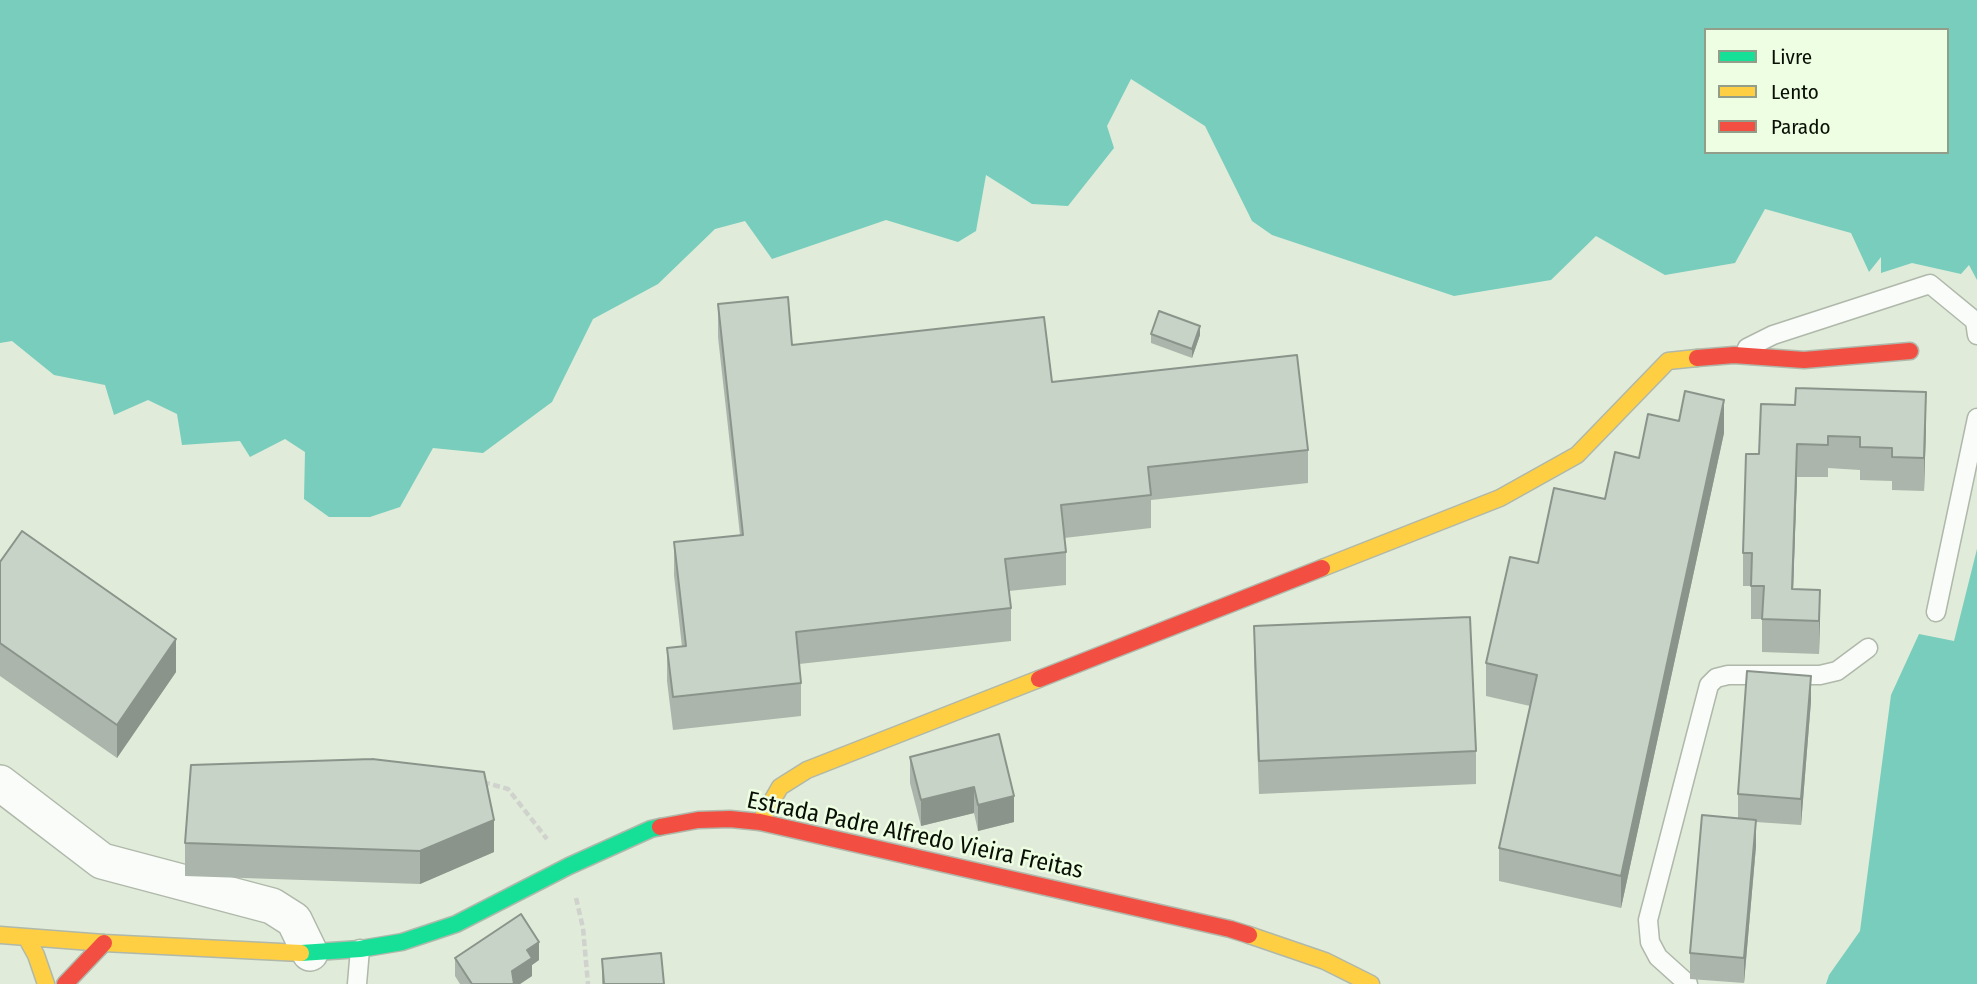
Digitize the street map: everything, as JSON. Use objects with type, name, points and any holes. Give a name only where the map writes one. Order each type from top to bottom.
[{"type":"main road","points":[[760,822],[780,787],[807,770],[1500,498],[1577,455],[1668,361],[1734,355],[1804,360],[1910,351]]},
{"type":"main road","name":"Estrada Padre Alfredo Vieira Freitas","points":[[0,935],[310,953],[360,949],[401,942],[456,924],[569,866],[651,829],[698,820],[730,819],[760,822],[1230,929],[1325,961],[1371,984]]},
{"type":"main road","points":[[26,937],[36,955],[46,984]]},
{"type":"main road","points":[[65,984],[104,943]]},
{"type":"street","points":[[0,783],[102,860],[272,906],[294,920],[310,953]]},
{"type":"lane","points":[[1734,355],[1773,335],[1930,284],[1975,321],[1977,335]]},
{"type":"lane","points":[[1936,612],[1977,418]]},
{"type":"lane","points":[[1688,984],[1658,957],[1650,942],[1648,920],[1709,685],[1716,678],[1728,675],[1820,675],[1837,671],[1868,649]]},
{"type":"lane","points":[[357,984],[360,949]]},
{"type":"path","points":[[478,780],[508,789],[569,866],[583,928],[588,984]]},
{"type":"water","points":[[0,0],[1977,0],[1977,280],[1969,265],[1961,274],[1912,263],[1881,273],[1881,257],[1869,272],[1851,233],[1765,209],[1735,263],[1665,275],[1596,236],[1551,280],[1454,296],[1272,235],[1252,221],[1205,126],[1131,79],[1107,126],[1114,148],[1068,206],[1032,204],[986,175],[976,231],[958,242],[886,220],[772,259],[745,221],[715,229],[658,284],[593,319],[552,402],[483,453],[433,448],[400,507],[370,517],[329,517],[304,499],[305,452],[285,439],[250,457],[240,441],[182,445],[177,414],[148,400],[114,415],[105,385],[54,375],[12,341],[0,343]]},
{"type":"water","points":[[1977,549],[1977,984],[1826,984],[1829,975],[1860,931],[1891,695],[1919,634],[1954,641]]},
{"type":"building","points":[[788,297],[792,345],[1044,317],[1052,382],[1297,355],[1308,450],[1148,467],[1151,495],[1061,505],[1066,552],[1005,559],[1011,608],[796,632],[801,683],[673,697],[667,648],[686,646],[674,542],[743,535],[718,304]]},
{"type":"building","points":[[1159,311],[1200,326],[1192,349],[1151,334]]},
{"type":"building","points":[[1796,388],[1926,392],[1924,458],[1892,457],[1892,448],[1860,447],[1860,437],[1828,436],[1828,445],[1797,444],[1792,589],[1820,590],[1819,621],[1762,619],[1764,586],[1751,586],[1752,553],[1743,553],[1746,454],[1759,454],[1761,404],[1795,405]]},
{"type":"building","points":[[1685,391],[1724,400],[1621,876],[1499,848],[1537,675],[1486,663],[1510,557],[1538,563],[1554,488],[1605,499],[1615,452],[1639,458],[1648,414],[1679,421]]},
{"type":"building","points":[[22,531],[176,639],[117,725],[0,643],[0,562]]},
{"type":"building","points":[[1470,617],[1476,751],[1259,761],[1254,626]]},
{"type":"building","points":[[1747,671],[1811,676],[1801,799],[1738,794]]},
{"type":"building","points":[[999,734],[1014,796],[978,805],[974,787],[921,800],[910,757]]},
{"type":"building","points":[[372,759],[484,772],[494,820],[420,851],[185,843],[191,765]]},
{"type":"building","points":[[1702,815],[1756,820],[1744,958],[1690,953]]},
{"type":"building","points":[[521,914],[539,942],[527,950],[532,958],[512,971],[514,984],[472,984],[455,958]]},
{"type":"building","points":[[661,953],[664,984],[604,984],[602,959]]},
{"type":"traffic: fast","points":[[301,953],[360,949],[402,942],[456,924],[569,866],[660,827]]},
{"type":"traffic: slow","points":[[1322,568],[1500,498],[1577,455],[1668,361],[1697,358]]},
{"type":"traffic: slow","points":[[760,822],[780,787],[807,770],[1039,679]]},
{"type":"traffic: slow","points":[[0,935],[301,953]]},
{"type":"traffic: slow","points":[[1249,935],[1325,961],[1371,984]]},
{"type":"traffic: slow","points":[[26,937],[36,955],[46,984]]},
{"type":"traffic: jam","points":[[1697,358],[1734,355],[1804,360],[1910,351]]},
{"type":"traffic: jam","points":[[1039,679],[1322,568]]},
{"type":"traffic: jam","points":[[660,827],[698,820],[760,822],[1249,935]]},
{"type":"traffic: jam","points":[[65,984],[104,943]]}]
